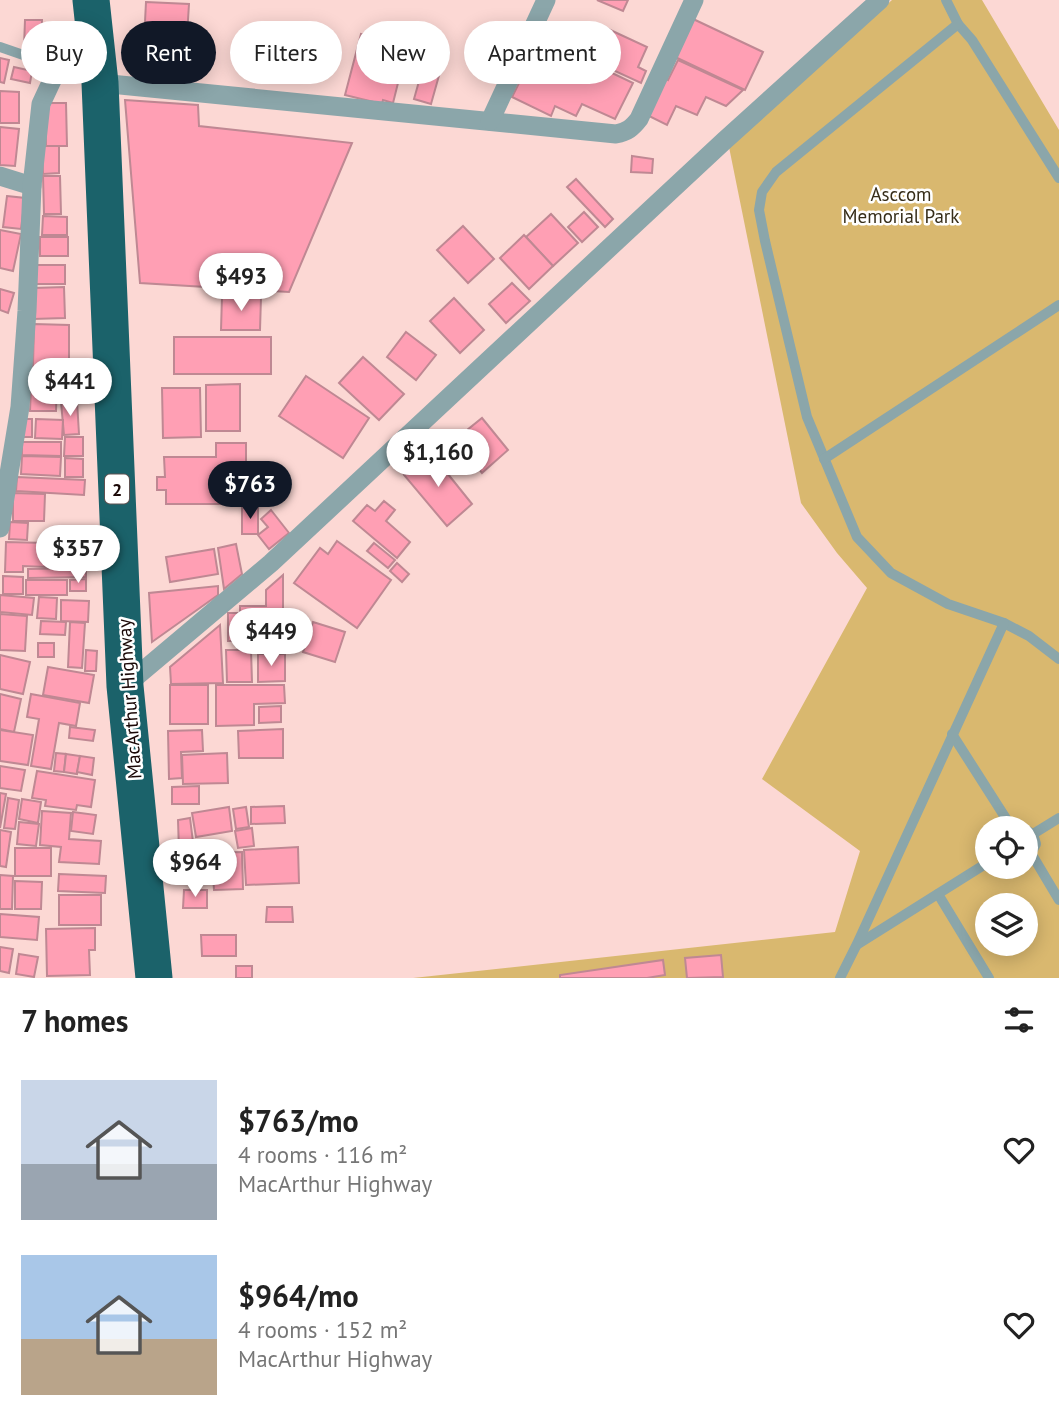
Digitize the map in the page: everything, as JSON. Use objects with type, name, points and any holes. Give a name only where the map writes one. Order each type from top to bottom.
[{"type":"highway","name":"MacArthur Highway","points":[[100,84],[125,686],[154,978]]},
{"type":"street","points":[[490,121],[546,0]]},
{"type":"street","points":[[107,84],[616,134],[632,128],[639,119],[694,0]]},
{"type":"street","points":[[125,686],[271,562],[724,141],[880,0]]},
{"type":"street","points":[[0,528],[20,407],[32,186],[41,104],[50,84]]},
{"type":"street","points":[[0,176],[32,186]]},
{"type":"lane","points":[[946,1],[958,24],[972,40],[1059,178]]},
{"type":"lane","points":[[958,24],[776,172],[762,192],[759,210],[807,418],[858,537],[891,573],[948,604],[1004,623],[1029,636],[1059,659]]},
{"type":"lane","points":[[0,47],[21,54]]},
{"type":"lane","points":[[824,459],[1059,305]]},
{"type":"lane","points":[[840,978],[1004,623]]},
{"type":"lane","points":[[952,734],[1004,816]]},
{"type":"lane","points":[[1038,828],[1059,818]]},
{"type":"lane","points":[[1038,869],[1059,900]]},
{"type":"lane","points":[[858,944],[975,871]]},
{"type":"lane","points":[[938,894],[989,978]]},
{"type":"green space","name":"Asccom Memorial Park","points":[[892,0],[982,0],[1059,130],[1059,978],[413,978],[835,932],[860,851],[762,779],[867,588],[837,553],[801,503],[729,147]]},
{"type":"building","points":[[597,0],[628,0],[623,11]]},
{"type":"building","points":[[146,2],[189,4],[188,21],[145,21]]},
{"type":"building","points":[[691,18],[763,52],[745,90],[673,56]]},
{"type":"building","points":[[621,35],[647,47],[638,67],[646,71],[641,83],[621,74]]},
{"type":"building","points":[[356,53],[356,84],[398,84],[393,103],[383,100],[382,104],[345,95]]},
{"type":"building","points":[[0,58],[9,60],[4,83],[0,82]]},
{"type":"building","points":[[678,60],[743,90],[726,106],[706,97],[697,115],[676,106],[667,125],[645,114],[663,77],[668,80]]},
{"type":"building","points":[[14,67],[21,69],[21,81],[11,79]]},
{"type":"building","points":[[621,77],[633,83],[615,119],[582,104],[576,116],[555,106],[551,116],[512,97],[518,84],[621,84]]},
{"type":"building","points":[[418,84],[437,84],[431,104],[414,99]]},
{"type":"building","points":[[0,91],[19,92],[19,123],[0,123]]},
{"type":"building","points":[[125,100],[198,105],[199,126],[352,143],[289,292],[140,283]]},
{"type":"building","points":[[45,103],[66,103],[67,146],[46,146]]},
{"type":"building","points":[[0,127],[19,129],[15,166],[0,165]]},
{"type":"building","points":[[42,146],[59,146],[59,173],[43,174]]},
{"type":"building","points":[[632,156],[653,159],[652,173],[631,172]]},
{"type":"building","points":[[43,176],[60,176],[61,214],[44,214]]},
{"type":"building","points":[[576,179],[613,219],[605,227],[567,187]]},
{"type":"building","points":[[7,196],[25,198],[21,229],[3,227]]},
{"type":"building","points":[[584,212],[598,227],[582,242],[568,227]]},
{"type":"building","points":[[551,214],[578,243],[553,266],[526,237]]},
{"type":"building","points":[[43,216],[67,217],[67,235],[42,235]]},
{"type":"building","points":[[463,226],[494,259],[468,283],[437,250]]},
{"type":"building","points":[[0,230],[21,234],[13,271],[0,268]]},
{"type":"building","points":[[524,235],[553,266],[529,289],[500,258]]},
{"type":"building","points":[[40,237],[68,237],[68,256],[40,256]]},
{"type":"building","points":[[33,265],[65,265],[65,284],[33,284]]},
{"type":"building","points":[[512,283],[530,301],[506,323],[489,304]]},
{"type":"building","points":[[64,287],[65,318],[33,319],[33,288]]},
{"type":"building","points":[[0,289],[14,293],[8,313],[0,310]]},
{"type":"building","points":[[222,296],[261,297],[260,330],[221,330]]},
{"type":"building","points":[[454,298],[484,330],[460,353],[430,321]]},
{"type":"building","points":[[34,324],[69,325],[69,367],[33,367]]},
{"type":"building","points":[[406,332],[436,355],[416,380],[387,357]]},
{"type":"building","points":[[174,337],[271,337],[271,374],[174,374]]},
{"type":"building","points":[[363,357],[404,394],[379,420],[339,383]]},
{"type":"building","points":[[306,376],[369,418],[343,458],[279,416]]},
{"type":"building","points":[[37,383],[57,383],[56,411],[30,411],[31,388],[37,388]]},
{"type":"building","points":[[240,384],[240,431],[206,431],[206,385]]},
{"type":"building","points":[[162,388],[200,388],[201,437],[163,438]]},
{"type":"building","points":[[77,401],[79,434],[64,435],[61,402]]},
{"type":"building","points":[[482,418],[508,450],[482,473],[456,439]]},
{"type":"building","points":[[23,419],[32,419],[32,437],[23,437]]},
{"type":"building","points":[[36,419],[63,420],[62,439],[35,438]]},
{"type":"building","points":[[65,437],[83,437],[83,456],[64,456]]},
{"type":"building","points":[[22,442],[61,442],[61,456],[22,455]]},
{"type":"building","points":[[216,443],[246,443],[246,504],[166,504],[166,490],[157,490],[157,477],[165,477],[164,457],[216,457]]},
{"type":"building","points":[[431,453],[472,504],[447,526],[404,475]]},
{"type":"building","points":[[22,456],[61,457],[60,476],[21,474]]},
{"type":"building","points":[[65,458],[83,459],[83,477],[65,477]]},
{"type":"building","points":[[17,477],[85,480],[84,495],[16,491]]},
{"type":"building","points":[[13,493],[45,494],[44,521],[13,521]]},
{"type":"building","points":[[384,501],[395,510],[386,521],[410,542],[397,558],[353,521],[367,505],[375,511]]},
{"type":"building","points":[[242,508],[258,508],[258,534],[242,534]]},
{"type":"building","points":[[271,510],[289,533],[269,549],[258,535],[268,527],[261,519]]},
{"type":"building","points":[[10,522],[28,523],[27,540],[9,539]]},
{"type":"building","points":[[337,541],[391,580],[357,628],[294,583],[320,548],[328,554]]},
{"type":"building","points":[[6,542],[46,543],[46,567],[23,566],[23,572],[5,572]]},
{"type":"building","points":[[374,543],[395,560],[388,568],[367,551]]},
{"type":"building","points":[[236,544],[242,574],[224,589],[218,548]]},
{"type":"building","points":[[66,545],[66,565],[50,565],[49,546]]},
{"type":"building","points":[[67,545],[84,545],[84,564],[67,564]]},
{"type":"building","points":[[214,549],[218,574],[170,582],[166,557]]},
{"type":"building","points":[[397,563],[409,574],[402,582],[390,571]]},
{"type":"building","points":[[86,568],[86,577],[28,578],[28,569]]},
{"type":"building","points":[[283,575],[283,641],[228,641],[228,613],[240,613],[240,606],[266,606],[266,590]]},
{"type":"building","points":[[3,576],[23,577],[23,594],[3,594]]},
{"type":"building","points":[[86,579],[86,591],[70,591],[70,580]]},
{"type":"building","points":[[26,580],[67,580],[67,595],[26,595]]},
{"type":"building","points":[[218,586],[218,595],[152,642],[149,593]]},
{"type":"building","points":[[0,595],[34,598],[32,615],[0,612]]},
{"type":"building","points":[[39,597],[57,598],[56,619],[37,618]]},
{"type":"building","points":[[61,600],[89,601],[88,622],[61,621]]},
{"type":"building","points":[[0,614],[27,616],[25,651],[0,650]]},
{"type":"building","points":[[41,621],[66,622],[65,635],[40,634]]},
{"type":"building","points":[[70,622],[85,623],[82,668],[68,667]]},
{"type":"building","points":[[313,622],[345,632],[335,662],[303,652]]},
{"type":"building","points":[[220,625],[223,683],[171,684],[170,667]]},
{"type":"building","points":[[267,642],[284,642],[284,652],[267,652]]},
{"type":"building","points":[[38,643],[54,643],[54,657],[38,657]]},
{"type":"building","points":[[86,650],[97,651],[96,671],[85,671]]},
{"type":"building","points":[[226,650],[251,650],[252,682],[227,682]]},
{"type":"building","points":[[258,654],[285,654],[285,681],[258,682]]},
{"type":"building","points":[[0,655],[30,662],[23,694],[0,689]]},
{"type":"building","points":[[48,667],[94,675],[89,703],[43,695]]},
{"type":"building","points":[[170,685],[208,685],[208,724],[170,724]]},
{"type":"building","points":[[216,685],[284,685],[285,703],[254,704],[254,725],[216,726]]},
{"type":"building","points":[[0,694],[21,699],[14,732],[0,729]]},
{"type":"building","points":[[31,694],[80,703],[76,726],[59,723],[51,769],[31,766],[39,719],[27,717]]},
{"type":"building","points":[[281,706],[281,722],[259,723],[259,707]]},
{"type":"building","points":[[70,727],[95,730],[93,741],[69,738]]},
{"type":"building","points":[[283,729],[283,758],[239,758],[238,731]]},
{"type":"building","points":[[0,730],[33,735],[28,765],[0,761]]},
{"type":"building","points":[[202,730],[203,751],[181,752],[182,778],[169,779],[168,731]]},
{"type":"building","points":[[56,753],[66,754],[64,772],[54,771]]},
{"type":"building","points":[[227,753],[228,783],[183,784],[182,755]]},
{"type":"building","points":[[66,754],[80,756],[77,774],[64,772]]},
{"type":"building","points":[[80,756],[94,758],[92,775],[77,772]]},
{"type":"building","points":[[0,766],[25,770],[21,791],[0,788]]},
{"type":"building","points":[[37,771],[95,780],[91,807],[77,805],[76,810],[45,806],[46,800],[32,798]]},
{"type":"building","points":[[199,786],[199,804],[172,804],[172,787]]},
{"type":"building","points":[[0,793],[6,794],[0,828]]},
{"type":"building","points":[[8,798],[19,800],[15,829],[4,828]]},
{"type":"building","points":[[22,799],[41,802],[38,823],[19,819]]},
{"type":"building","points":[[284,806],[285,823],[251,824],[251,807]]},
{"type":"building","points":[[229,807],[232,831],[196,837],[192,813]]},
{"type":"building","points":[[246,807],[249,827],[236,829],[233,809]]},
{"type":"building","points":[[42,811],[71,813],[69,839],[101,841],[99,864],[59,862],[61,847],[40,845]]},
{"type":"building","points":[[73,812],[96,815],[93,834],[71,831]]},
{"type":"building","points":[[190,818],[194,850],[179,851],[178,820]]},
{"type":"building","points":[[19,822],[39,824],[36,846],[17,844]]},
{"type":"building","points":[[252,828],[254,846],[238,848],[235,831]]},
{"type":"building","points":[[0,830],[11,832],[6,867],[0,866]]},
{"type":"building","points":[[298,847],[299,883],[246,885],[244,850]]},
{"type":"building","points":[[15,848],[51,848],[51,876],[15,876]]},
{"type":"building","points":[[242,852],[243,889],[214,890],[213,875],[185,876],[184,853]]},
{"type":"building","points":[[59,874],[106,876],[105,893],[58,891]]},
{"type":"building","points":[[0,875],[13,876],[12,909],[0,909]]},
{"type":"building","points":[[15,881],[42,882],[41,909],[15,909]]},
{"type":"building","points":[[184,890],[207,890],[207,908],[183,908]]},
{"type":"building","points":[[59,895],[101,895],[101,925],[59,925]]},
{"type":"building","points":[[267,907],[292,907],[293,922],[266,922]]},
{"type":"building","points":[[0,914],[39,917],[37,940],[0,937]]},
{"type":"building","points":[[95,928],[95,950],[89,950],[90,975],[47,976],[46,929]]},
{"type":"building","points":[[201,935],[236,935],[236,956],[202,956]]},
{"type":"building","points":[[0,947],[13,949],[9,973],[0,971]]},
{"type":"building","points":[[19,954],[38,957],[34,977],[16,974]]},
{"type":"building","points":[[721,955],[723,977],[687,978],[685,958]]},
{"type":"building","points":[[663,960],[665,975],[647,978],[560,978],[560,975]]},
{"type":"building","points":[[236,966],[252,966],[252,978],[236,978]]}]
